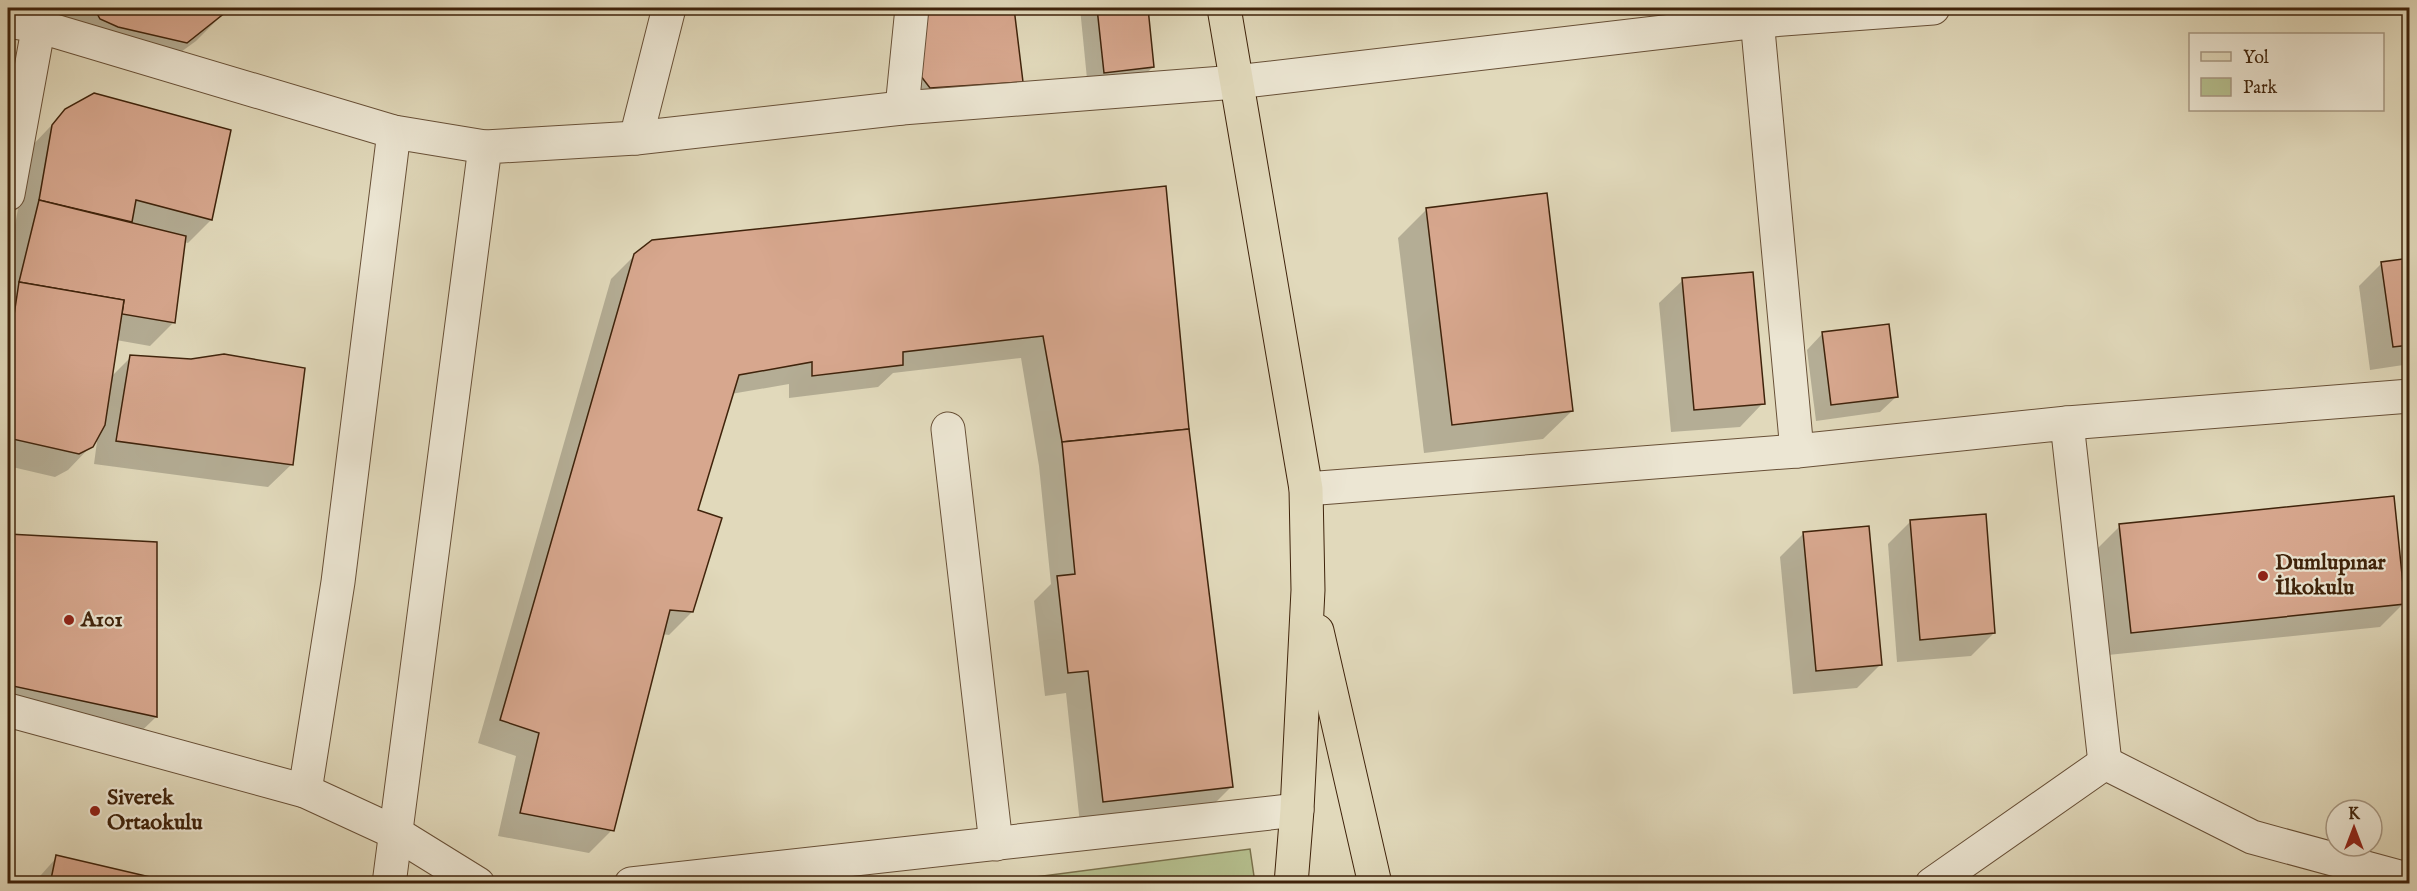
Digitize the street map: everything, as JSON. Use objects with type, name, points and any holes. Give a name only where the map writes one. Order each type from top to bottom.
[{"type":"main road","points":[[1224,8],[1306,489],[1308,590],[1291,884]]},
{"type":"main road","points":[[1308,590],[1375,884]]},
{"type":"street","points":[[636,138],[669,8]]},
{"type":"street","points":[[902,108],[912,8]]},
{"type":"street","points":[[8,194],[29,18],[394,132],[485,147],[636,138],[902,108],[1236,82],[1757,14],[1933,8]]},
{"type":"street","points":[[1757,14],[1797,452]]},
{"type":"street","points":[[305,791],[338,582],[394,132]]},
{"type":"street","points":[[389,884],[485,147]]},
{"type":"street","points":[[1306,489],[1797,452],[2067,423],[2409,396]]},
{"type":"street","points":[[2067,423],[2105,763]]},
{"type":"street","points":[[948,429],[996,844]]},
{"type":"street","points":[[8,710],[305,791],[394,832],[478,884]]},
{"type":"street","points":[[2105,763],[2252,837],[2409,880]]},
{"type":"street","points":[[1932,884],[2105,763]]},
{"type":"street","points":[[631,884],[1297,810]]},
{"type":"green space","points":[[1250,849],[1255,883],[989,883]]},
{"type":"building","points":[[94,8],[231,8],[187,43],[118,27],[100,19]]},
{"type":"building","points":[[923,8],[1014,8],[1023,82],[930,88],[920,75]]},
{"type":"building","points":[[1097,8],[1148,8],[1154,67],[1104,73]]},
{"type":"building","points":[[94,93],[231,130],[212,220],[136,200],[132,222],[39,200],[52,125],[65,109]]},
{"type":"building","points":[[1166,186],[1189,429],[1062,442],[1043,336],[903,352],[903,365],[812,376],[812,362],[739,375],[698,510],[722,518],[693,612],[670,610],[614,831],[520,813],[539,733],[500,720],[634,254],[652,240]]},
{"type":"building","points":[[1547,193],[1573,411],[1452,425],[1426,208]]},
{"type":"building","points":[[39,200],[186,236],[175,323],[122,314],[124,300],[19,282]]},
{"type":"building","points":[[2410,258],[2410,345],[2393,347],[2381,262]]},
{"type":"building","points":[[1753,272],[1765,404],[1694,410],[1682,278]]},
{"type":"building","points":[[19,282],[124,300],[105,425],[93,447],[79,454],[8,438],[8,355]]},
{"type":"building","points":[[1889,324],[1898,397],[1831,405],[1822,332]]},
{"type":"building","points":[[224,354],[305,368],[293,465],[116,441],[130,355],[191,359]]},
{"type":"building","points":[[1189,429],[1233,787],[1103,802],[1088,671],[1068,673],[1057,576],[1075,574],[1062,442]]},
{"type":"building","points":[[2394,496],[2405,604],[2131,633],[2119,524]]},
{"type":"building","points":[[1986,514],[1995,633],[1920,640],[1910,520]]},
{"type":"building","points":[[1869,526],[1882,665],[1816,671],[1803,532]]},
{"type":"building","points":[[8,534],[157,542],[157,717],[8,685]]},
{"type":"building","points":[[56,855],[180,884],[50,884]]},
{"type":"place","name":"Dumlupınar İlkokulu","points":[[2263,576]]},
{"type":"place","name":"A101","points":[[69,620]]},
{"type":"place","name":"Siverek Ortaokulu","points":[[95,811]]}]
